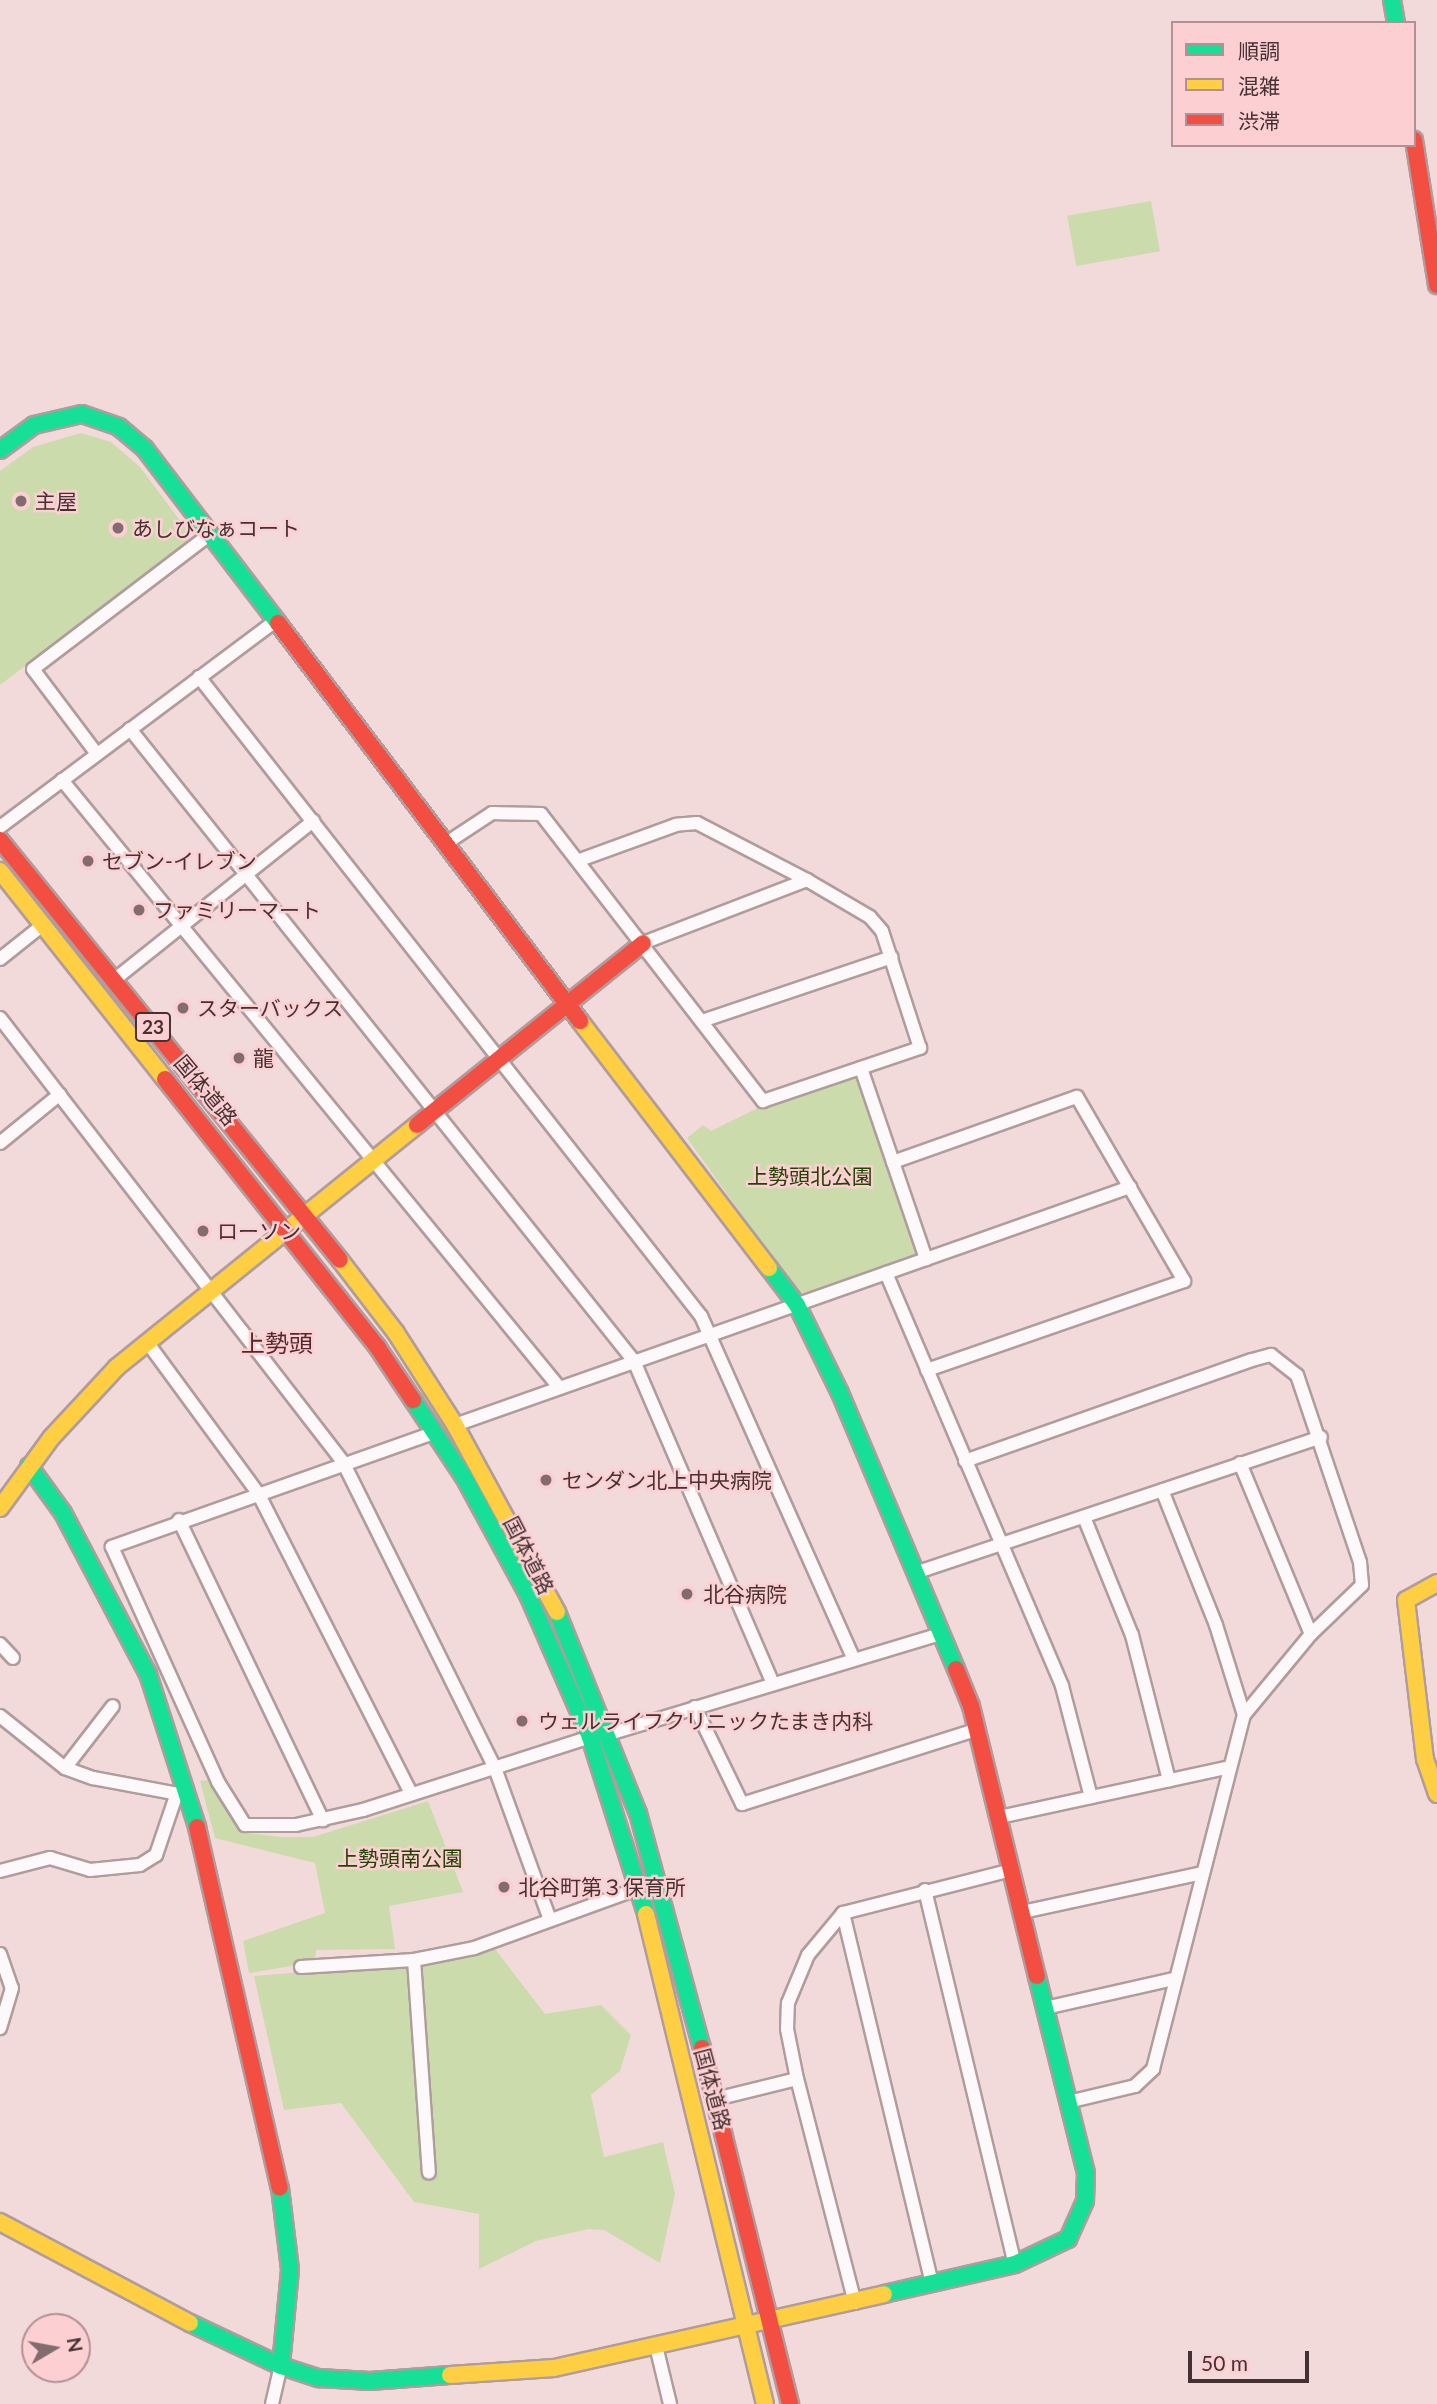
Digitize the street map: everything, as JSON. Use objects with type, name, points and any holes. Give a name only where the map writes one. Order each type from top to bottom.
[{"type":"street","points":[[1392,0],[1396,21]]},
{"type":"street","points":[[1415,147],[1437,285]]},
{"type":"street","points":[[0,450],[50,419],[82,414],[119,428],[145,449],[274,622],[797,1305],[840,1393],[978,1729],[1086,2173],[1079,2222],[1068,2239],[1052,2250],[1015,2264],[747,2328],[554,2368],[370,2381],[320,2378],[281,2365],[213,2335],[0,2222]]},
{"type":"street","points":[[97,754],[33,669],[210,534]]},
{"type":"street","points":[[0,827],[274,622]]},
{"type":"street","points":[[200,677],[499,1056],[711,1334],[854,1660]]},
{"type":"street","points":[[130,729],[634,1361],[773,1683]]},
{"type":"street","points":[[62,780],[558,1386]]},
{"type":"street","points":[[445,844],[492,813],[541,814],[580,860],[763,1101],[920,1048],[882,932],[870,917],[807,880],[697,823],[676,825],[580,860]]},
{"type":"street","points":[[114,980],[313,821]]},
{"type":"street","name":"国体道路","points":[[0,840],[306,1213],[396,1334],[455,1425],[544,1584],[610,1734],[660,1888],[716,2099],[790,2404]]},
{"type":"street","name":"国体道路","points":[[0,872],[379,1348],[436,1432],[528,1595],[590,1737],[640,1888],[765,2404]]},
{"type":"street","points":[[0,1508],[29,1466],[91,1392],[147,1342],[567,1002],[643,943],[807,880]]},
{"type":"street","points":[[0,958],[44,924]]},
{"type":"street","points":[[702,1021],[892,957]]},
{"type":"street","points":[[0,1018],[212,1287],[343,1462],[495,1768],[549,1917]]},
{"type":"street","points":[[861,1068],[926,1259]]},
{"type":"street","points":[[0,1143],[60,1094]]},
{"type":"street","points":[[893,1162],[1077,1097],[1184,1281],[927,1370]]},
{"type":"street","points":[[455,1425],[558,1386],[797,1305],[1129,1187]]},
{"type":"street","points":[[886,1273],[1000,1546],[1062,1686],[1091,1797]]},
{"type":"street","points":[[147,1342],[258,1493],[411,1793]]},
{"type":"street","points":[[965,1461],[1271,1355],[1302,1382],[1363,1574],[1355,1596],[1311,1634],[1244,1715],[1174,1979],[1162,2043],[1144,2081],[1068,2102]]},
{"type":"street","points":[[436,1432],[343,1462],[112,1546],[218,1782],[245,1825],[323,1820],[590,1737]]},
{"type":"street","points":[[915,1573],[1321,1437]]},
{"type":"street","points":[[1240,1464],[1311,1634]]},
{"type":"street","points":[[29,1466],[63,1513],[122,1621],[152,1686],[183,1795],[280,2186],[290,2270],[281,2365],[272,2404]]},
{"type":"street","points":[[1162,1490],[1216,1625],[1244,1715]]},
{"type":"street","points":[[1084,1517],[1132,1635],[1168,1780]]},
{"type":"street","points":[[179,1520],[323,1820]]},
{"type":"street","points":[[1437,1583],[1406,1600],[1425,1759],[1437,1794]]},
{"type":"street","points":[[610,1734],[941,1634]]},
{"type":"street","points":[[0,1644],[13,1658]]},
{"type":"street","points":[[65,1768],[113,1706]]},
{"type":"street","points":[[695,1707],[742,1804],[978,1729]]},
{"type":"street","points":[[0,1716],[65,1768],[93,1779],[183,1795]]},
{"type":"street","points":[[999,1817],[1230,1767]]},
{"type":"street","points":[[0,1871],[50,1858],[90,1870],[140,1865],[156,1854],[183,1795]]},
{"type":"street","points":[[855,2303],[797,2079],[788,2029],[788,2003],[808,1955],[843,1913],[1012,1870]]},
{"type":"street","points":[[1022,1912],[1202,1873]]},
{"type":"street","points":[[301,1967],[414,1960],[474,1948],[549,1917],[640,1888]]},
{"type":"street","points":[[925,1890],[1015,2264]]},
{"type":"street","points":[[843,1913],[932,2284]]},
{"type":"street","points":[[0,1954],[12,1988],[0,2028]]},
{"type":"street","points":[[414,1960],[429,2172]]},
{"type":"street","points":[[1045,2008],[1174,1979]]},
{"type":"street","points":[[716,2099],[797,2079]]},
{"type":"street","points":[[656,2346],[670,2404]]},
{"type":"green space","points":[[1151,201],[1160,251],[1076,266],[1067,216]]},
{"type":"green space","points":[[81,433],[111,442],[140,467],[187,530],[188,543],[0,685],[0,471],[33,447]]},
{"type":"green space","name":"上勢頭北公園","points":[[858,1074],[921,1257],[809,1295],[796,1290],[687,1138],[703,1125],[711,1131],[762,1106]]},
{"type":"green space","name":"上勢頭南公園","points":[[210,1780],[240,1832],[281,1837],[313,1837],[428,1801],[463,1892],[389,1906],[395,1949],[316,1950],[315,1962],[249,1973],[243,1941],[325,1913],[315,1863],[215,1838],[200,1781]]},
{"type":"green space","points":[[495,1949],[545,2014],[601,2005],[631,2035],[620,2071],[591,2095],[604,2157],[663,2142],[675,2194],[660,2263],[604,2230],[588,2229],[536,2241],[479,2269],[479,2214],[414,2202],[341,2103],[284,2110],[254,1976],[457,1959]]},
{"type":"traffic: fast","points":[[1392,0],[1396,21]]},
{"type":"traffic: fast","points":[[0,450],[34,425],[82,414],[119,427],[145,449],[278,623]]},
{"type":"traffic: fast","points":[[769,1268],[797,1305],[840,1393],[956,1669]]},
{"type":"traffic: fast","points":[[413,1400],[464,1477],[528,1595],[590,1737],[646,1914]]},
{"type":"traffic: fast","points":[[29,1466],[63,1513],[148,1674],[197,1827]]},
{"type":"traffic: fast","points":[[557,1612],[638,1813],[702,2048]]},
{"type":"traffic: fast","points":[[884,2294],[1015,2264],[1068,2239],[1085,2201],[1086,2173],[1037,1976]]},
{"type":"traffic: fast","points":[[280,2188],[290,2270],[281,2366]]},
{"type":"traffic: fast","points":[[190,2323],[281,2366],[319,2378],[370,2381],[450,2375]]},
{"type":"traffic: slow","points":[[0,871],[165,1079]]},
{"type":"traffic: slow","points":[[580,1021],[769,1268]]},
{"type":"traffic: slow","points":[[0,1508],[51,1438],[117,1367],[417,1125]]},
{"type":"traffic: slow","points":[[340,1260],[396,1333],[455,1425],[557,1612]]},
{"type":"traffic: slow","points":[[1437,1583],[1406,1600],[1425,1759],[1437,1794]]},
{"type":"traffic: slow","points":[[646,1914],[765,2404]]},
{"type":"traffic: slow","points":[[0,2222],[190,2323]]},
{"type":"traffic: slow","points":[[450,2375],[554,2368],[884,2294]]},
{"type":"traffic: jam","points":[[1415,147],[1437,285]]},
{"type":"traffic: jam","points":[[278,623],[580,1021]]},
{"type":"traffic: jam","points":[[0,840],[340,1260]]},
{"type":"traffic: jam","points":[[417,1125],[643,943]]},
{"type":"traffic: jam","points":[[165,1079],[378,1348],[413,1400]]},
{"type":"traffic: jam","points":[[956,1669],[971,1706],[1037,1976]]},
{"type":"traffic: jam","points":[[197,1827],[280,2188]]},
{"type":"traffic: jam","points":[[702,2048],[790,2404]]},
{"type":"place","name":"主屋","points":[[21,501]]},
{"type":"place","name":"あしびなぁコート","points":[[118,528]]},
{"type":"place","name":"セブン-イレブン","points":[[88,861]]},
{"type":"place","name":"ファミリーマート","points":[[139,910]]},
{"type":"place","name":"スターバックス","points":[[183,1008]]},
{"type":"place","name":"龍","points":[[239,1058]]},
{"type":"place","name":"ローソン","points":[[203,1231]]},
{"type":"place","name":"センダン北上中央病院","points":[[546,1480]]},
{"type":"place","name":"北谷病院","points":[[687,1594]]},
{"type":"place","name":"ウェルライフクリニックたまき内科","points":[[522,1721]]},
{"type":"place","name":"北谷町第３保育所","points":[[504,1887]]},
{"type":"district","name":"上勢頭","points":[[277,1343]]}]
